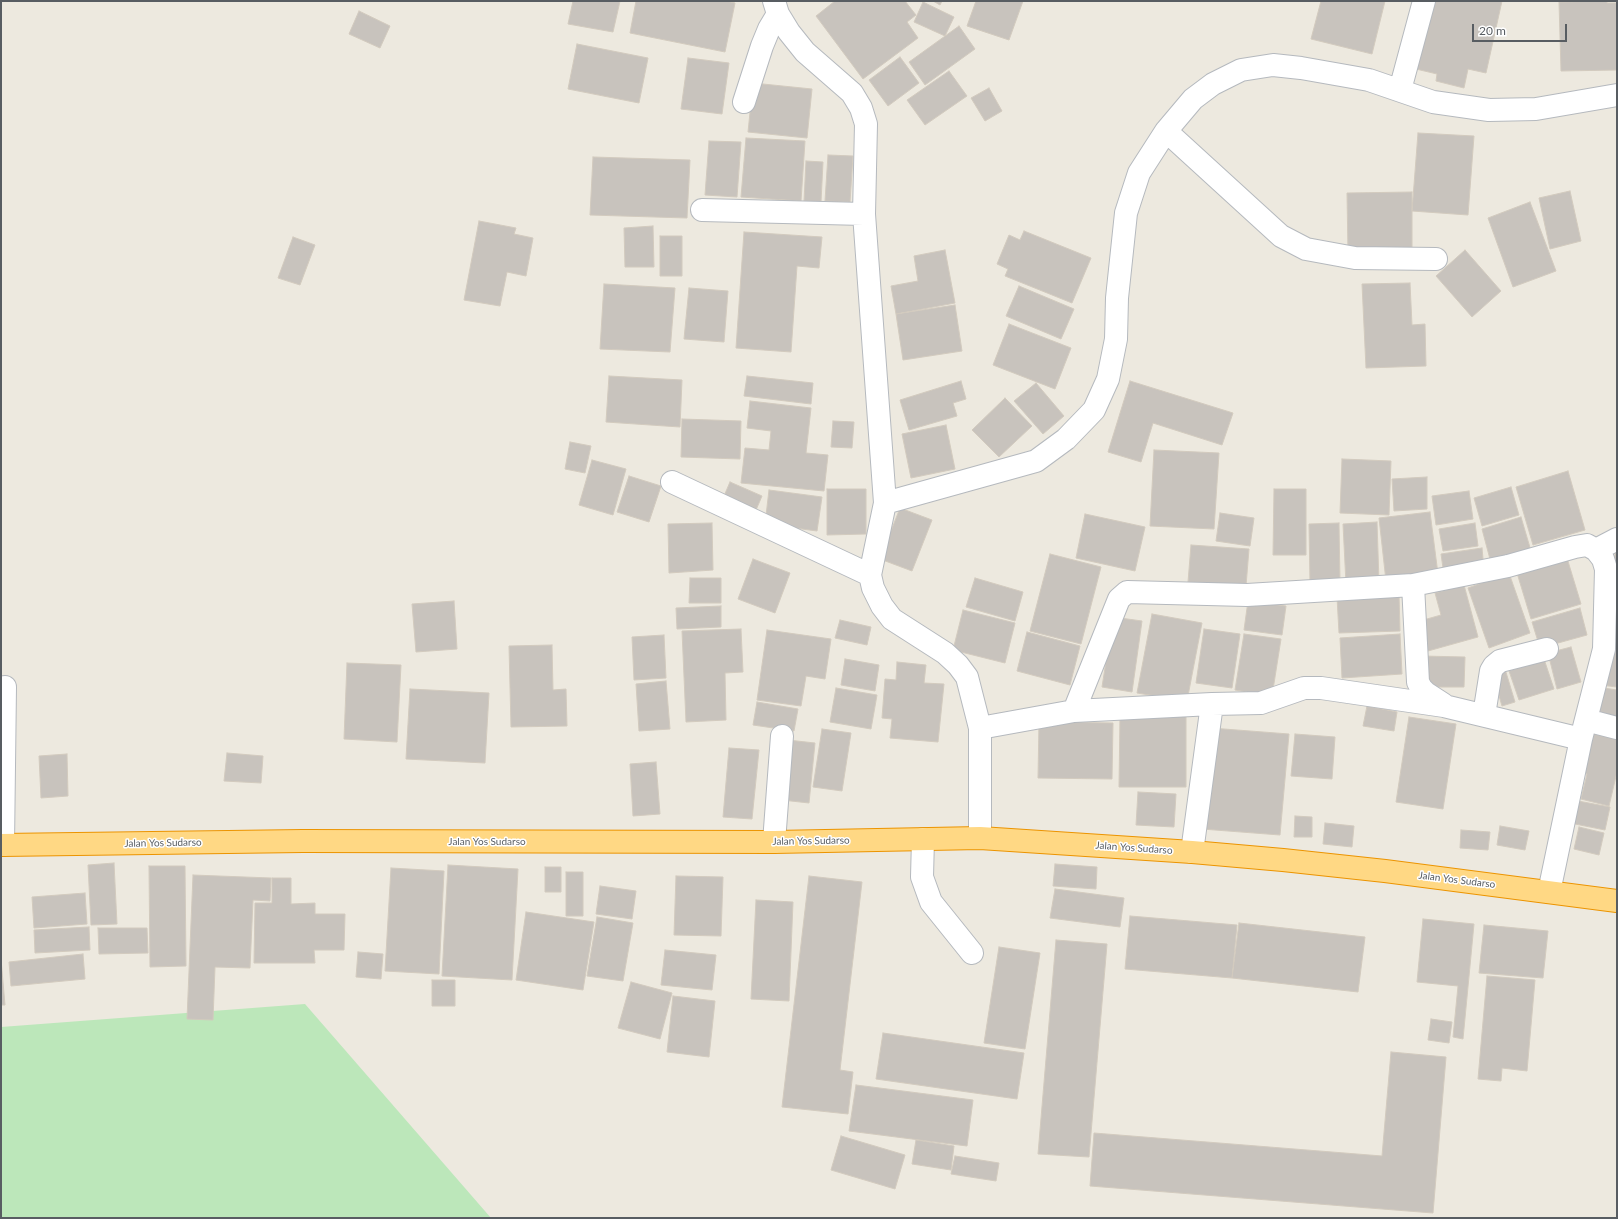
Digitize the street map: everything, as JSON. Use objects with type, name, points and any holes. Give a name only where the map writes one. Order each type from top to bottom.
[{"type":"highway","name":"Jalan Yos Sudarso","points":[[2,844],[303,841],[774,842],[980,838],[1192,852],[1377,870],[1617,901]]},
{"type":"street","points":[[1400,90],[1424,1]]},
{"type":"street","points":[[744,102],[776,8]]},
{"type":"street","points":[[776,8],[789,32],[805,52],[852,94],[862,108],[866,124],[864,214],[885,503],[870,575],[873,588],[882,606],[892,619],[945,653],[958,665],[967,678],[980,728],[980,838]]},
{"type":"street","points":[[885,503],[1036,461],[1066,440],[1094,410],[1108,379],[1116,340],[1116,298],[1126,213],[1139,174],[1166,131],[1194,99],[1213,84],[1241,70],[1273,65],[1308,69],[1369,80],[1433,102],[1489,110],[1536,109],[1617,96]]},
{"type":"street","points":[[1166,131],[1281,236],[1306,249],[1355,258],[1436,259]]},
{"type":"street","points":[[702,210],[864,214]]},
{"type":"street","points":[[672,482],[870,575]]},
{"type":"street","points":[[1596,550],[1617,539]]},
{"type":"street","points":[[1074,711],[1118,599],[1128,592],[1247,595],[1413,585],[1508,566],[1587,545],[1596,550],[1603,559],[1606,569],[1604,650],[1584,730],[1549,892]]},
{"type":"street","points":[[1413,585],[1418,682],[1426,693],[1444,706]]},
{"type":"street","points":[[1484,715],[1491,671],[1494,666],[1500,661],[1547,649]]},
{"type":"street","points":[[2,844],[5,687]]},
{"type":"street","points":[[980,728],[1074,711],[1261,703],[1304,688],[1321,688],[1444,706],[1484,715],[1584,730],[1617,728]]},
{"type":"street","points":[[1192,852],[1212,704]]},
{"type":"street","points":[[774,842],[782,736]]},
{"type":"street","points":[[923,839],[922,878],[931,902],[972,953]]},
{"type":"green space","points":[[305,1004],[491,1218],[1,1218],[1,1027]]},
{"type":"building","points":[[573,1],[620,1],[613,32],[568,24]]},
{"type":"building","points":[[636,1],[726,1],[735,3],[725,52],[630,33]]},
{"type":"building","points":[[835,1],[905,1],[916,15],[907,22],[918,38],[863,79],[816,16]]},
{"type":"building","points":[[933,1],[942,1],[940,5]]},
{"type":"building","points":[[976,1],[1023,1],[1009,40],[967,26]]},
{"type":"building","points":[[1321,1],[1385,1],[1372,54],[1311,39]]},
{"type":"building","points":[[1431,1],[1502,1],[1486,73],[1468,69],[1464,88],[1436,81],[1437,74],[1416,69]]},
{"type":"building","points":[[1607,1],[1607,3],[1617,3],[1617,70],[1561,71],[1559,2]]},
{"type":"building","points":[[923,2],[954,17],[945,36],[914,22]]},
{"type":"building","points":[[359,11],[390,26],[380,48],[349,34]]},
{"type":"building","points":[[959,26],[975,49],[925,85],[909,62]]},
{"type":"building","points":[[577,44],[648,58],[639,103],[568,89]]},
{"type":"building","points":[[900,57],[919,83],[888,106],[869,80]]},
{"type":"building","points":[[688,58],[729,63],[722,114],[681,109]]},
{"type":"building","points":[[949,71],[967,96],[925,125],[907,100]]},
{"type":"building","points":[[753,83],[812,89],[807,138],[748,132]]},
{"type":"building","points":[[989,88],[1002,111],[985,121],[971,98]]},
{"type":"building","points":[[1418,133],[1474,136],[1468,215],[1412,211]]},
{"type":"building","points":[[746,138],[805,141],[801,201],[741,197]]},
{"type":"building","points":[[709,141],[741,142],[737,197],[705,195]]},
{"type":"building","points":[[828,155],[853,156],[850,202],[825,201]]},
{"type":"building","points":[[593,157],[690,160],[687,218],[590,215]]},
{"type":"building","points":[[806,161],[823,162],[821,202],[804,201]]},
{"type":"building","points":[[1570,191],[1581,241],[1550,249],[1539,198]]},
{"type":"building","points":[[1412,192],[1412,253],[1348,254],[1347,193]]},
{"type":"building","points":[[1530,202],[1556,271],[1513,287],[1488,218]]},
{"type":"building","points":[[479,221],[516,228],[514,234],[533,238],[526,276],[507,272],[500,306],[464,300]]},
{"type":"building","points":[[653,226],[654,267],[625,267],[624,228]]},
{"type":"building","points":[[1024,231],[1091,258],[1072,303],[1005,276],[1008,269],[997,264],[1009,235],[1020,240]]},
{"type":"building","points":[[744,232],[822,237],[819,268],[797,266],[791,352],[736,348]]},
{"type":"building","points":[[660,236],[682,236],[682,276],[660,276]]},
{"type":"building","points":[[293,237],[315,245],[300,285],[278,278]]},
{"type":"building","points":[[945,250],[955,303],[896,314],[891,286],[918,281],[914,256]]},
{"type":"building","points":[[1465,250],[1501,291],[1472,317],[1436,276]]},
{"type":"building","points":[[1410,283],[1412,325],[1425,324],[1426,366],[1366,368],[1362,284]]},
{"type":"building","points":[[604,284],[675,288],[670,352],[600,349]]},
{"type":"building","points":[[1019,286],[1074,309],[1061,339],[1006,316]]},
{"type":"building","points":[[689,288],[728,291],[724,342],[684,339]]},
{"type":"building","points":[[955,305],[962,351],[903,360],[896,314]]},
{"type":"building","points":[[1009,324],[1071,348],[1055,389],[993,365]]},
{"type":"building","points":[[609,376],[682,380],[680,427],[606,422]]},
{"type":"building","points":[[747,376],[813,383],[811,404],[744,396]]},
{"type":"building","points":[[961,381],[966,399],[953,403],[957,416],[909,430],[900,400]]},
{"type":"building","points":[[1130,381],[1233,413],[1222,445],[1153,423],[1141,462],[1108,452]]},
{"type":"building","points":[[1036,383],[1064,416],[1043,434],[1014,401]]},
{"type":"building","points":[[1005,398],[1032,426],[999,457],[972,430]]},
{"type":"building","points":[[750,401],[811,408],[806,453],[828,455],[824,491],[741,483],[745,448],[769,450],[771,431],[747,428]]},
{"type":"building","points":[[682,419],[741,421],[740,459],[681,457]]},
{"type":"building","points":[[833,421],[854,422],[852,448],[831,447]]},
{"type":"building","points":[[946,425],[955,469],[911,478],[902,434]]},
{"type":"building","points":[[570,442],[591,446],[585,473],[565,469]]},
{"type":"building","points":[[1154,450],[1219,453],[1214,529],[1150,526]]},
{"type":"building","points":[[1342,459],[1391,461],[1389,515],[1340,513]]},
{"type":"building","points":[[592,460],[626,469],[613,515],[579,505]]},
{"type":"building","points":[[1568,471],[1585,530],[1533,545],[1516,487]]},
{"type":"building","points":[[629,476],[661,486],[649,522],[617,512]]},
{"type":"building","points":[[1427,477],[1427,509],[1394,511],[1392,479]]},
{"type":"building","points":[[730,482],[762,496],[753,517],[721,503]]},
{"type":"building","points":[[1511,487],[1519,515],[1482,526],[1474,498]]},
{"type":"building","points":[[827,489],[866,489],[866,534],[827,535]]},
{"type":"building","points":[[1274,489],[1306,489],[1306,555],[1273,555]]},
{"type":"building","points":[[769,490],[822,497],[817,531],[765,524]]},
{"type":"building","points":[[1469,491],[1473,519],[1436,525],[1432,496]]},
{"type":"building","points":[[900,508],[932,520],[912,571],[880,559]]},
{"type":"building","points":[[1430,512],[1438,574],[1386,581],[1379,518]]},
{"type":"building","points":[[1220,513],[1254,518],[1250,546],[1216,541]]},
{"type":"building","points":[[1085,514],[1145,527],[1135,571],[1076,558]]},
{"type":"building","points":[[1521,517],[1531,551],[1491,563],[1482,529]]},
{"type":"building","points":[[1377,522],[1379,582],[1346,584],[1343,524]]},
{"type":"building","points":[[712,523],[713,570],[669,573],[668,524]]},
{"type":"building","points":[[1339,523],[1340,583],[1310,583],[1309,524]]},
{"type":"building","points":[[1475,523],[1478,546],[1443,551],[1439,529]]},
{"type":"building","points":[[1617,544],[1617,614],[1609,613]]},
{"type":"building","points":[[1191,545],[1249,549],[1246,586],[1188,582]]},
{"type":"building","points":[[1482,548],[1484,569],[1444,575],[1441,554]]},
{"type":"building","points":[[1050,554],[1101,567],[1081,644],[1030,631]]},
{"type":"building","points":[[1567,558],[1581,604],[1531,619],[1517,573]]},
{"type":"building","points":[[753,559],[790,573],[775,613],[738,599]]},
{"type":"building","points":[[1509,573],[1530,633],[1489,648],[1468,588]]},
{"type":"building","points":[[690,578],[721,578],[721,603],[689,603]]},
{"type":"building","points":[[975,578],[1023,592],[1015,621],[966,607]]},
{"type":"building","points":[[1464,585],[1478,637],[1428,651],[1420,621],[1441,615],[1435,593]]},
{"type":"building","points":[[1399,594],[1400,631],[1339,633],[1337,597]]},
{"type":"building","points":[[454,601],[457,649],[416,652],[412,604]]},
{"type":"building","points":[[1248,601],[1286,606],[1282,635],[1244,630]]},
{"type":"building","points":[[721,606],[721,627],[677,629],[676,608]]},
{"type":"building","points":[[1580,608],[1587,635],[1540,648],[1532,622]]},
{"type":"building","points":[[963,610],[1015,623],[1005,663],[953,650]]},
{"type":"building","points":[[1152,614],[1202,623],[1187,701],[1137,693]]},
{"type":"building","points":[[1113,617],[1142,621],[1132,692],[1102,687]]},
{"type":"building","points":[[840,620],[871,627],[867,645],[835,638]]},
{"type":"building","points":[[741,629],[743,672],[725,673],[726,720],[686,722],[682,631]]},
{"type":"building","points":[[1204,629],[1240,634],[1232,688],[1196,683]]},
{"type":"building","points":[[767,630],[831,639],[825,679],[806,676],[801,706],[757,700]]},
{"type":"building","points":[[1027,632],[1080,646],[1070,685],[1017,671]]},
{"type":"building","points":[[1244,634],[1281,639],[1272,696],[1235,690]]},
{"type":"building","points":[[1400,634],[1402,674],[1342,678],[1340,638]]},
{"type":"building","points":[[664,635],[666,678],[634,680],[632,637]]},
{"type":"building","points":[[1608,637],[1617,639],[1617,687],[1600,685]]},
{"type":"building","points":[[552,645],[553,690],[566,689],[567,726],[511,727],[509,646]]},
{"type":"building","points":[[1571,647],[1581,682],[1557,689],[1548,653]]},
{"type":"building","points":[[1422,656],[1465,657],[1464,687],[1422,687]]},
{"type":"building","points":[[845,659],[879,665],[875,691],[841,685]]},
{"type":"building","points":[[1544,659],[1554,689],[1519,700],[1509,671]]},
{"type":"building","points":[[897,662],[926,665],[924,683],[944,684],[938,742],[890,738],[892,719],[882,718],[885,679],[896,680]]},
{"type":"building","points":[[347,663],[401,665],[397,742],[344,739]]},
{"type":"building","points":[[1505,669],[1515,702],[1502,706],[1492,672]]},
{"type":"building","points":[[666,681],[670,729],[639,731],[636,684]]},
{"type":"building","points":[[1597,687],[1617,690],[1617,722],[1591,717]]},
{"type":"building","points":[[836,688],[877,695],[871,729],[830,722]]},
{"type":"building","points":[[410,689],[489,693],[485,763],[406,759]]},
{"type":"building","points":[[757,702],[798,709],[794,731],[753,725]]},
{"type":"building","points":[[1367,706],[1397,712],[1394,731],[1363,726]]},
{"type":"building","points":[[1120,715],[1186,715],[1186,787],[1119,787]]},
{"type":"building","points":[[1409,717],[1456,724],[1443,809],[1396,802]]},
{"type":"building","points":[[1039,722],[1113,723],[1112,779],[1038,778]]},
{"type":"building","points":[[1211,728],[1289,734],[1280,835],[1202,829]]},
{"type":"building","points":[[822,729],[851,733],[842,791],[813,787]]},
{"type":"building","points":[[1586,730],[1617,738],[1617,772],[1609,806],[1581,799],[1587,774],[1576,771]]},
{"type":"building","points":[[1295,734],[1335,737],[1332,779],[1291,776]]},
{"type":"building","points":[[788,740],[815,743],[809,803],[782,800]]},
{"type":"building","points":[[729,748],[759,750],[752,819],[723,817]]},
{"type":"building","points":[[227,753],[263,756],[261,783],[224,781]]},
{"type":"building","points":[[67,754],[68,796],[41,798],[39,756]]},
{"type":"building","points":[[656,762],[660,814],[633,816],[630,764]]},
{"type":"building","points":[[1138,792],[1176,794],[1174,827],[1136,825]]},
{"type":"building","points":[[1578,801],[1610,807],[1605,830],[1565,822]]},
{"type":"building","points":[[1295,816],[1312,817],[1312,837],[1294,837]]},
{"type":"building","points":[[1325,823],[1354,826],[1352,847],[1323,844]]},
{"type":"building","points":[[1500,826],[1529,831],[1525,850],[1497,845]]},
{"type":"building","points":[[1579,827],[1604,833],[1599,855],[1574,849]]},
{"type":"building","points":[[1461,830],[1490,832],[1488,850],[1460,848]]},
{"type":"building","points":[[114,863],[117,924],[91,925],[88,865]]},
{"type":"building","points":[[1055,864],[1097,867],[1096,889],[1053,886]]},
{"type":"building","points":[[448,865],[518,869],[512,980],[442,976]]},
{"type":"building","points":[[149,866],[185,866],[186,966],[150,967]]},
{"type":"building","points":[[545,867],[561,867],[561,892],[545,892]]},
{"type":"building","points":[[391,868],[444,871],[439,974],[385,971]]},
{"type":"building","points":[[566,872],[583,872],[583,916],[566,916]]},
{"type":"building","points":[[193,875],[271,878],[270,901],[253,900],[250,968],[215,967],[213,1020],[187,1019]]},
{"type":"building","points":[[676,876],[723,877],[721,936],[674,935]]},
{"type":"building","points":[[809,876],[862,882],[840,1070],[853,1072],[848,1114],[782,1107]]},
{"type":"building","points":[[272,878],[291,878],[291,904],[315,903],[315,914],[345,914],[344,950],[314,950],[315,963],[254,963],[255,903],[272,903]]},
{"type":"building","points":[[600,886],[636,891],[632,919],[596,914]]},
{"type":"building","points":[[1055,889],[1124,898],[1120,927],[1050,918]]},
{"type":"building","points":[[85,893],[87,924],[34,928],[32,897]]},
{"type":"building","points":[[756,900],[793,902],[789,1001],[751,999]]},
{"type":"building","points":[[526,912],[594,922],[583,990],[516,980]]},
{"type":"building","points":[[1130,916],[1237,925],[1232,978],[1125,969]]},
{"type":"building","points":[[597,917],[633,923],[623,981],[587,976]]},
{"type":"building","points":[[1423,919],[1474,924],[1463,1039],[1453,1037],[1458,986],[1417,982]]},
{"type":"building","points":[[1239,923],[1365,937],[1358,992],[1232,978]]},
{"type":"building","points":[[1484,925],[1548,931],[1543,978],[1479,973]]},
{"type":"building","points":[[89,927],[90,950],[35,953],[34,930]]},
{"type":"building","points":[[98,928],[147,928],[148,953],[99,954]]},
{"type":"building","points":[[1056,940],[1107,944],[1089,1157],[1038,1154]]},
{"type":"building","points":[[999,947],[1040,953],[1025,1049],[984,1043]]},
{"type":"building","points":[[665,950],[716,955],[712,990],[661,985]]},
{"type":"building","points":[[358,952],[383,954],[381,979],[356,977]]},
{"type":"building","points":[[83,954],[85,979],[11,986],[9,962]]},
{"type":"building","points":[[1,959],[5,1005],[1,1005]]},
{"type":"building","points":[[1487,976],[1535,980],[1527,1071],[1502,1068],[1501,1081],[1478,1079]]},
{"type":"building","points":[[432,980],[455,980],[455,1006],[432,1006]]},
{"type":"building","points":[[631,982],[672,993],[660,1039],[618,1028]]},
{"type":"building","points":[[673,996],[715,1001],[709,1057],[667,1052]]},
{"type":"building","points":[[1431,1019],[1452,1022],[1449,1043],[1428,1040]]},
{"type":"building","points":[[883,1033],[1024,1053],[1017,1099],[876,1079]]},
{"type":"building","points":[[1391,1052],[1446,1057],[1433,1213],[1090,1186],[1094,1133],[1382,1156]]},
{"type":"building","points":[[856,1085],[973,1100],[967,1146],[849,1131]]},
{"type":"building","points":[[841,1136],[905,1155],[895,1189],[831,1170]]},
{"type":"building","points":[[916,1140],[954,1146],[951,1170],[912,1164]]},
{"type":"building","points":[[955,1156],[999,1163],[996,1181],[951,1174]]}]
